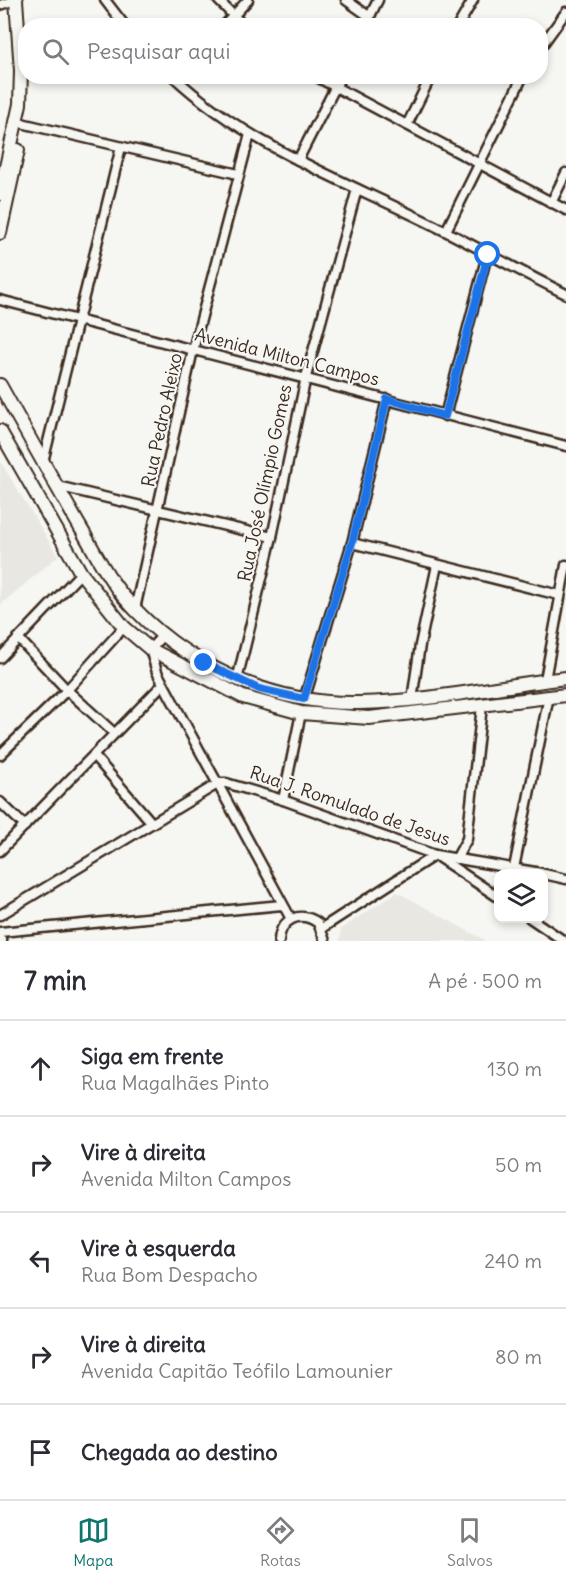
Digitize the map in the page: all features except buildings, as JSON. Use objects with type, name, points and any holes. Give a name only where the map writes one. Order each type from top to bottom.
[{"type":"main road","points":[[15,0],[18,36]]},
{"type":"main road","points":[[22,0],[25,18]]},
{"type":"main road","points":[[20,123],[21,84]]},
{"type":"main road","points":[[0,194],[20,123],[26,84]]},
{"type":"main road","points":[[0,233],[6,178]]},
{"type":"main road","points":[[0,385],[112,582],[135,609],[163,635],[204,663],[237,680],[267,691],[304,699],[357,704],[412,700],[566,678]]},
{"type":"main road","points":[[0,431],[81,573],[124,627],[150,649],[243,697],[302,714],[369,718],[566,695]]},
{"type":"street","points":[[0,5],[15,0]]},
{"type":"street","points":[[105,0],[119,18]]},
{"type":"street","points":[[218,0],[233,16],[248,0]]},
{"type":"street","points":[[346,0],[370,17],[378,0]]},
{"type":"street","points":[[463,18],[473,0]]},
{"type":"street","points":[[548,37],[566,12]]},
{"type":"street","points":[[184,84],[250,134],[298,160],[446,231],[566,294]]},
{"type":"street","points":[[327,84],[566,210]]},
{"type":"street","points":[[298,160],[337,84]]},
{"type":"street","points":[[407,125],[427,84]]},
{"type":"street","points":[[446,231],[519,84]]},
{"type":"street","points":[[20,123],[238,174]]},
{"type":"street","name":"Rua Pedro Aleixo","points":[[135,609],[194,350],[250,134]]},
{"type":"street","points":[[43,462],[121,147]]},
{"type":"street","points":[[551,203],[566,173]]},
{"type":"street","name":"Rua José Olímpio Gomes","points":[[237,680],[272,537],[306,377],[357,189]]},
{"type":"street","points":[[445,416],[488,255]]},
{"type":"street","name":"Avenida Milton Campos","points":[[0,300],[306,377],[445,416],[566,446]]},
{"type":"street","points":[[304,699],[352,543],[387,399]]},
{"type":"street","points":[[57,486],[272,537]]},
{"type":"street","points":[[352,543],[559,595]]},
{"type":"street","points":[[412,700],[420,645],[437,565]]},
{"type":"street","points":[[545,680],[566,565]]},
{"type":"street","points":[[0,658],[81,573]]},
{"type":"street","points":[[0,755],[67,690],[124,627]]},
{"type":"street","points":[[163,635],[150,649],[163,684],[219,783],[291,919]]},
{"type":"street","points":[[18,638],[67,690],[114,733]]},
{"type":"street","points":[[0,851],[163,684]]},
{"type":"street","points":[[514,868],[549,696]]},
{"type":"street","points":[[456,859],[466,839],[482,706]]},
{"type":"street","points":[[283,800],[302,714]]},
{"type":"street","points":[[94,756],[152,823]]},
{"type":"street","points":[[0,915],[219,783]]},
{"type":"street","name":"Rua J. Romulado de Jesus","points":[[219,783],[231,783],[283,800],[435,855],[519,869]]},
{"type":"street","points":[[0,802],[25,825]]},
{"type":"street","points":[[322,928],[435,855],[494,894]]},
{"type":"street","name":"Rua J. Romulado de Jesus","points":[[548,875],[566,879]]},
{"type":"street","points":[[0,932],[282,905]]},
{"type":"street","points":[[279,941],[281,931],[291,919],[298,917],[312,918],[322,928],[325,941]]},
{"type":"street","points":[[537,923],[564,941]]},
{"type":"shaded area","points":[[0,461],[58,556],[0,605]]},
{"type":"shaded area","points":[[397,892],[486,941],[340,941],[341,929]]},
{"type":"route","points":[[204,663],[259,689],[304,699],[352,543],[387,399],[445,416],[488,255]]}]
